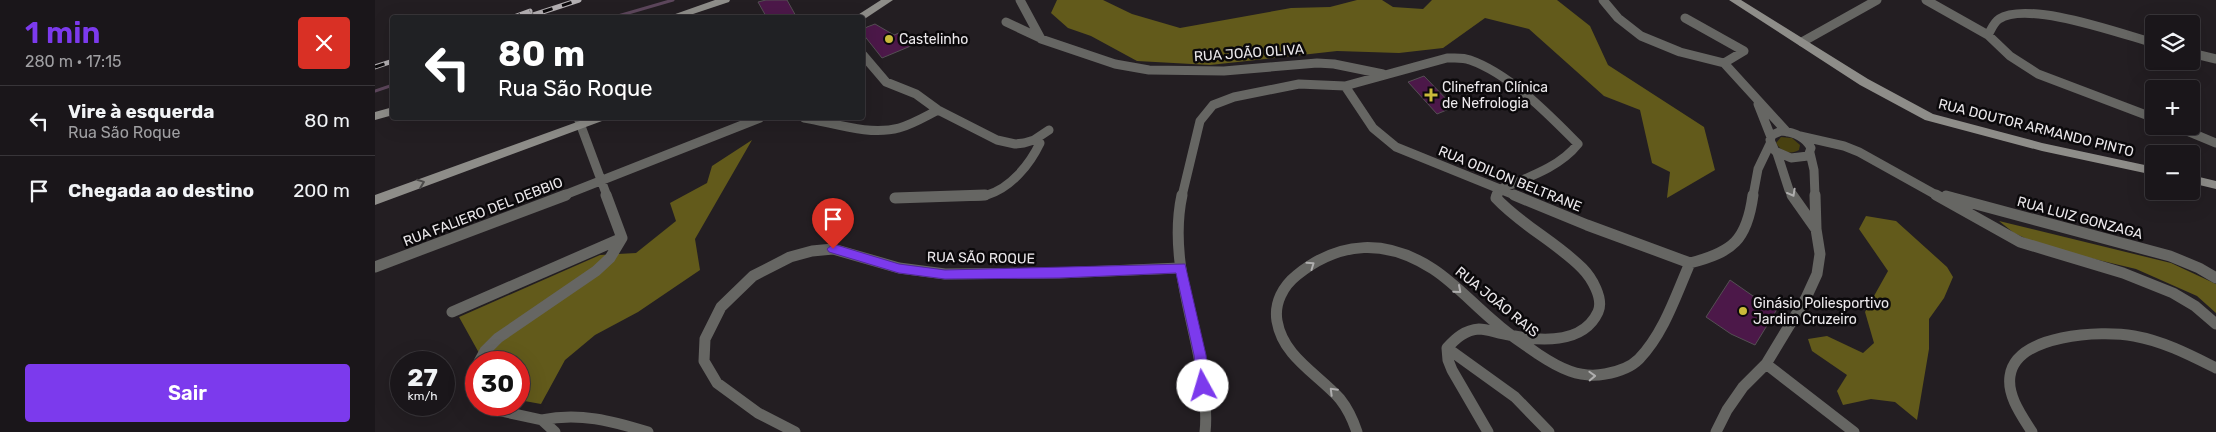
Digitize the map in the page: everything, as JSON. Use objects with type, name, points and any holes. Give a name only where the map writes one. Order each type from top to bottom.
[{"type":"main road","points":[[678,15],[725,0]]},
{"type":"main road","points":[[863,15],[888,0]]},
{"type":"main road","name":"RUA DOUTOR ARMANDO PINTO","points":[[1734,0],[1879,91],[1929,117],[2042,147],[2145,169]]},
{"type":"main road","points":[[375,116],[390,111]]},
{"type":"main road","points":[[375,200],[579,121]]},
{"type":"main road","points":[[2200,181],[2216,185]]},
{"type":"street","points":[[1020,0],[1032,26],[1041,39]]},
{"type":"street","points":[[1603,0],[1618,18],[1641,36],[1680,52],[1723,63],[1744,83],[1787,132]]},
{"type":"street","points":[[1802,42],[1877,0]]},
{"type":"street","points":[[1926,0],[1988,35],[2010,56],[2038,74],[2145,115]]},
{"type":"street","points":[[1988,35],[1999,19],[2016,14],[2038,14],[2071,20],[2145,41]]},
{"type":"street","points":[[1685,18],[1743,51],[1723,63]]},
{"type":"street","name":"RUA JOÃO OLIVA","points":[[1005,22],[1041,39],[1115,64],[1149,70],[1224,72],[1317,63],[1334,64],[1387,75]]},
{"type":"street","points":[[2200,55],[2216,59]]},
{"type":"street","points":[[865,57],[886,82],[916,94],[938,110],[997,140],[1015,144],[1034,140],[1049,130]]},
{"type":"street","points":[[1205,432],[1207,417],[1200,355],[1180,268],[1177,242],[1180,205],[1200,121],[1209,109],[1219,102],[1271,88],[1314,83],[1345,86],[1447,58],[1469,59],[1494,72],[1565,130],[1577,144],[1574,151],[1558,162],[1498,190],[1496,198],[1507,210],[1572,258],[1587,273],[1594,285],[1599,306],[1593,322],[1584,330],[1553,340],[1511,336],[1480,329],[1469,331],[1453,340],[1447,348],[1448,360],[1488,432]]},
{"type":"street","name":"RUA ODILON BELTRANE","points":[[1345,86],[1361,113],[1383,139],[1415,156],[1689,263]]},
{"type":"street","points":[[1757,100],[1789,190],[1816,229]]},
{"type":"street","points":[[815,120],[870,130],[888,129],[900,128],[938,110]]},
{"type":"street","name":"RUA FALIERO DEL DEBBIO","points":[[375,267],[600,182],[755,120]]},
{"type":"street","points":[[486,351],[507,332],[599,269],[615,253],[622,238],[579,121]]},
{"type":"street","points":[[1689,263],[1714,256],[1726,250],[1741,237],[1747,224],[1758,169],[1772,145],[1776,133],[1787,132],[1838,144],[1859,152],[1992,228],[2047,253],[2133,276],[2159,285],[2193,304],[2216,324]]},
{"type":"street","points":[[2197,135],[2216,143]]},
{"type":"street","points":[[1716,432],[1727,410],[1743,387],[1766,364],[1806,298],[1817,274],[1820,254],[1816,229],[1814,170],[1809,144],[1800,136]]},
{"type":"street","points":[[895,198],[986,195],[1000,190],[1009,184],[1037,152],[1040,143],[1034,140]]},
{"type":"street","points":[[1772,145],[1783,156],[1797,160],[1803,159],[1811,152],[1838,144]]},
{"type":"street","name":"RUA LUIZ GONZAGA","points":[[1933,193],[2170,256],[2199,268],[2216,278]]},
{"type":"street","points":[[452,312],[622,238]]},
{"type":"street","name":"RUA SÃO ROQUE","points":[[795,432],[758,414],[717,383],[704,361],[705,339],[721,307],[753,276],[790,257],[813,251],[833,249],[899,268],[945,274],[1059,273],[1180,268]]},
{"type":"street","name":"RUA JOÃO RAIS","points":[[1357,432],[1347,408],[1336,392],[1286,347],[1279,334],[1276,306],[1280,295],[1294,278],[1313,263],[1342,250],[1387,250],[1408,257],[1430,267],[1511,336],[1554,364],[1581,376],[1591,377],[1618,372],[1630,366],[1639,358],[1652,340],[1689,263]]},
{"type":"street","points":[[2031,432],[2012,396],[2009,379],[2013,363],[2024,351],[2039,342],[2104,334],[2135,336],[2169,346],[2216,368]]},
{"type":"street","points":[[1447,348],[1519,401],[1540,420],[1549,432]]},
{"type":"street","points":[[1766,364],[1854,432]]},
{"type":"street","points":[[524,416],[542,420],[556,416],[572,415],[602,418],[647,432]]},
{"type":"street","points":[[542,420],[555,432]]},
{"type":"shaded area","points":[[1057,0],[1103,0],[1132,14],[1180,28],[1291,8],[1330,7],[1357,0],[1382,0],[1393,7],[1423,9],[1432,0],[1557,0],[1590,26],[1608,65],[1704,127],[1715,170],[1667,198],[1670,172],[1652,163],[1640,110],[1604,96],[1529,29],[1485,18],[1443,48],[1399,53],[1337,51],[1210,65],[1137,61],[1091,36],[1068,28],[1051,13]]},
{"type":"shaded area","points":[[1781,137],[1792,138],[1800,145],[1799,150],[1790,152],[1781,149],[1776,143]]},
{"type":"shaded area","points":[[752,140],[695,239],[700,270],[638,312],[595,335],[565,360],[541,404],[530,402],[530,351],[478,351],[459,317],[600,255],[636,253],[676,221],[670,203],[707,183],[712,166]]},
{"type":"shaded area","points":[[1866,216],[1896,221],[1947,267],[1953,277],[1944,298],[1929,319],[1929,349],[1917,420],[1895,402],[1871,399],[1843,405],[1837,391],[1847,375],[1812,351],[1808,339],[1827,336],[1863,353],[1874,343],[1865,312],[1888,271],[1859,229]]},
{"type":"shaded area","points":[[1999,221],[2171,263],[2216,284],[2216,313],[2197,296],[2136,269],[2044,247],[2014,233]]},
{"type":"building","points":[[787,0],[795,15],[765,15],[758,2]]},
{"type":"building","name":"Castelinho","points":[[875,24],[894,35],[899,33],[918,43],[882,58],[865,37],[865,28]]},
{"type":"building","name":"Clinefran Clínica de Nefrologia","points":[[1424,76],[1454,107],[1437,114],[1408,82]]},
{"type":"building","name":"Ginásio Poliesportivo Jardim Cruzeiro","points":[[1730,280],[1753,296],[1779,306],[1755,345],[1731,334],[1706,317]]},
{"type":"waterway","points":[[621,15],[673,0]]},
{"type":"waterway","points":[[375,91],[390,86]]},
{"type":"railway","points":[[533,15],[579,0]]},
{"type":"railway","points":[[519,15],[530,11]]},
{"type":"railway","points":[[375,67],[390,62]]},
{"type":"place","name":"Castelinho","points":[[889,39]]},
{"type":"place","name":"Clinefran Clínica de Nefrologia","points":[[1431,95]]},
{"type":"place","name":"Ginásio Poliesportivo Jardim Cruzeiro","points":[[1743,311]]},
{"type":"route","points":[[833,249],[899,268],[945,274],[1059,273],[1180,268],[1200,355],[1203,386]]}]
